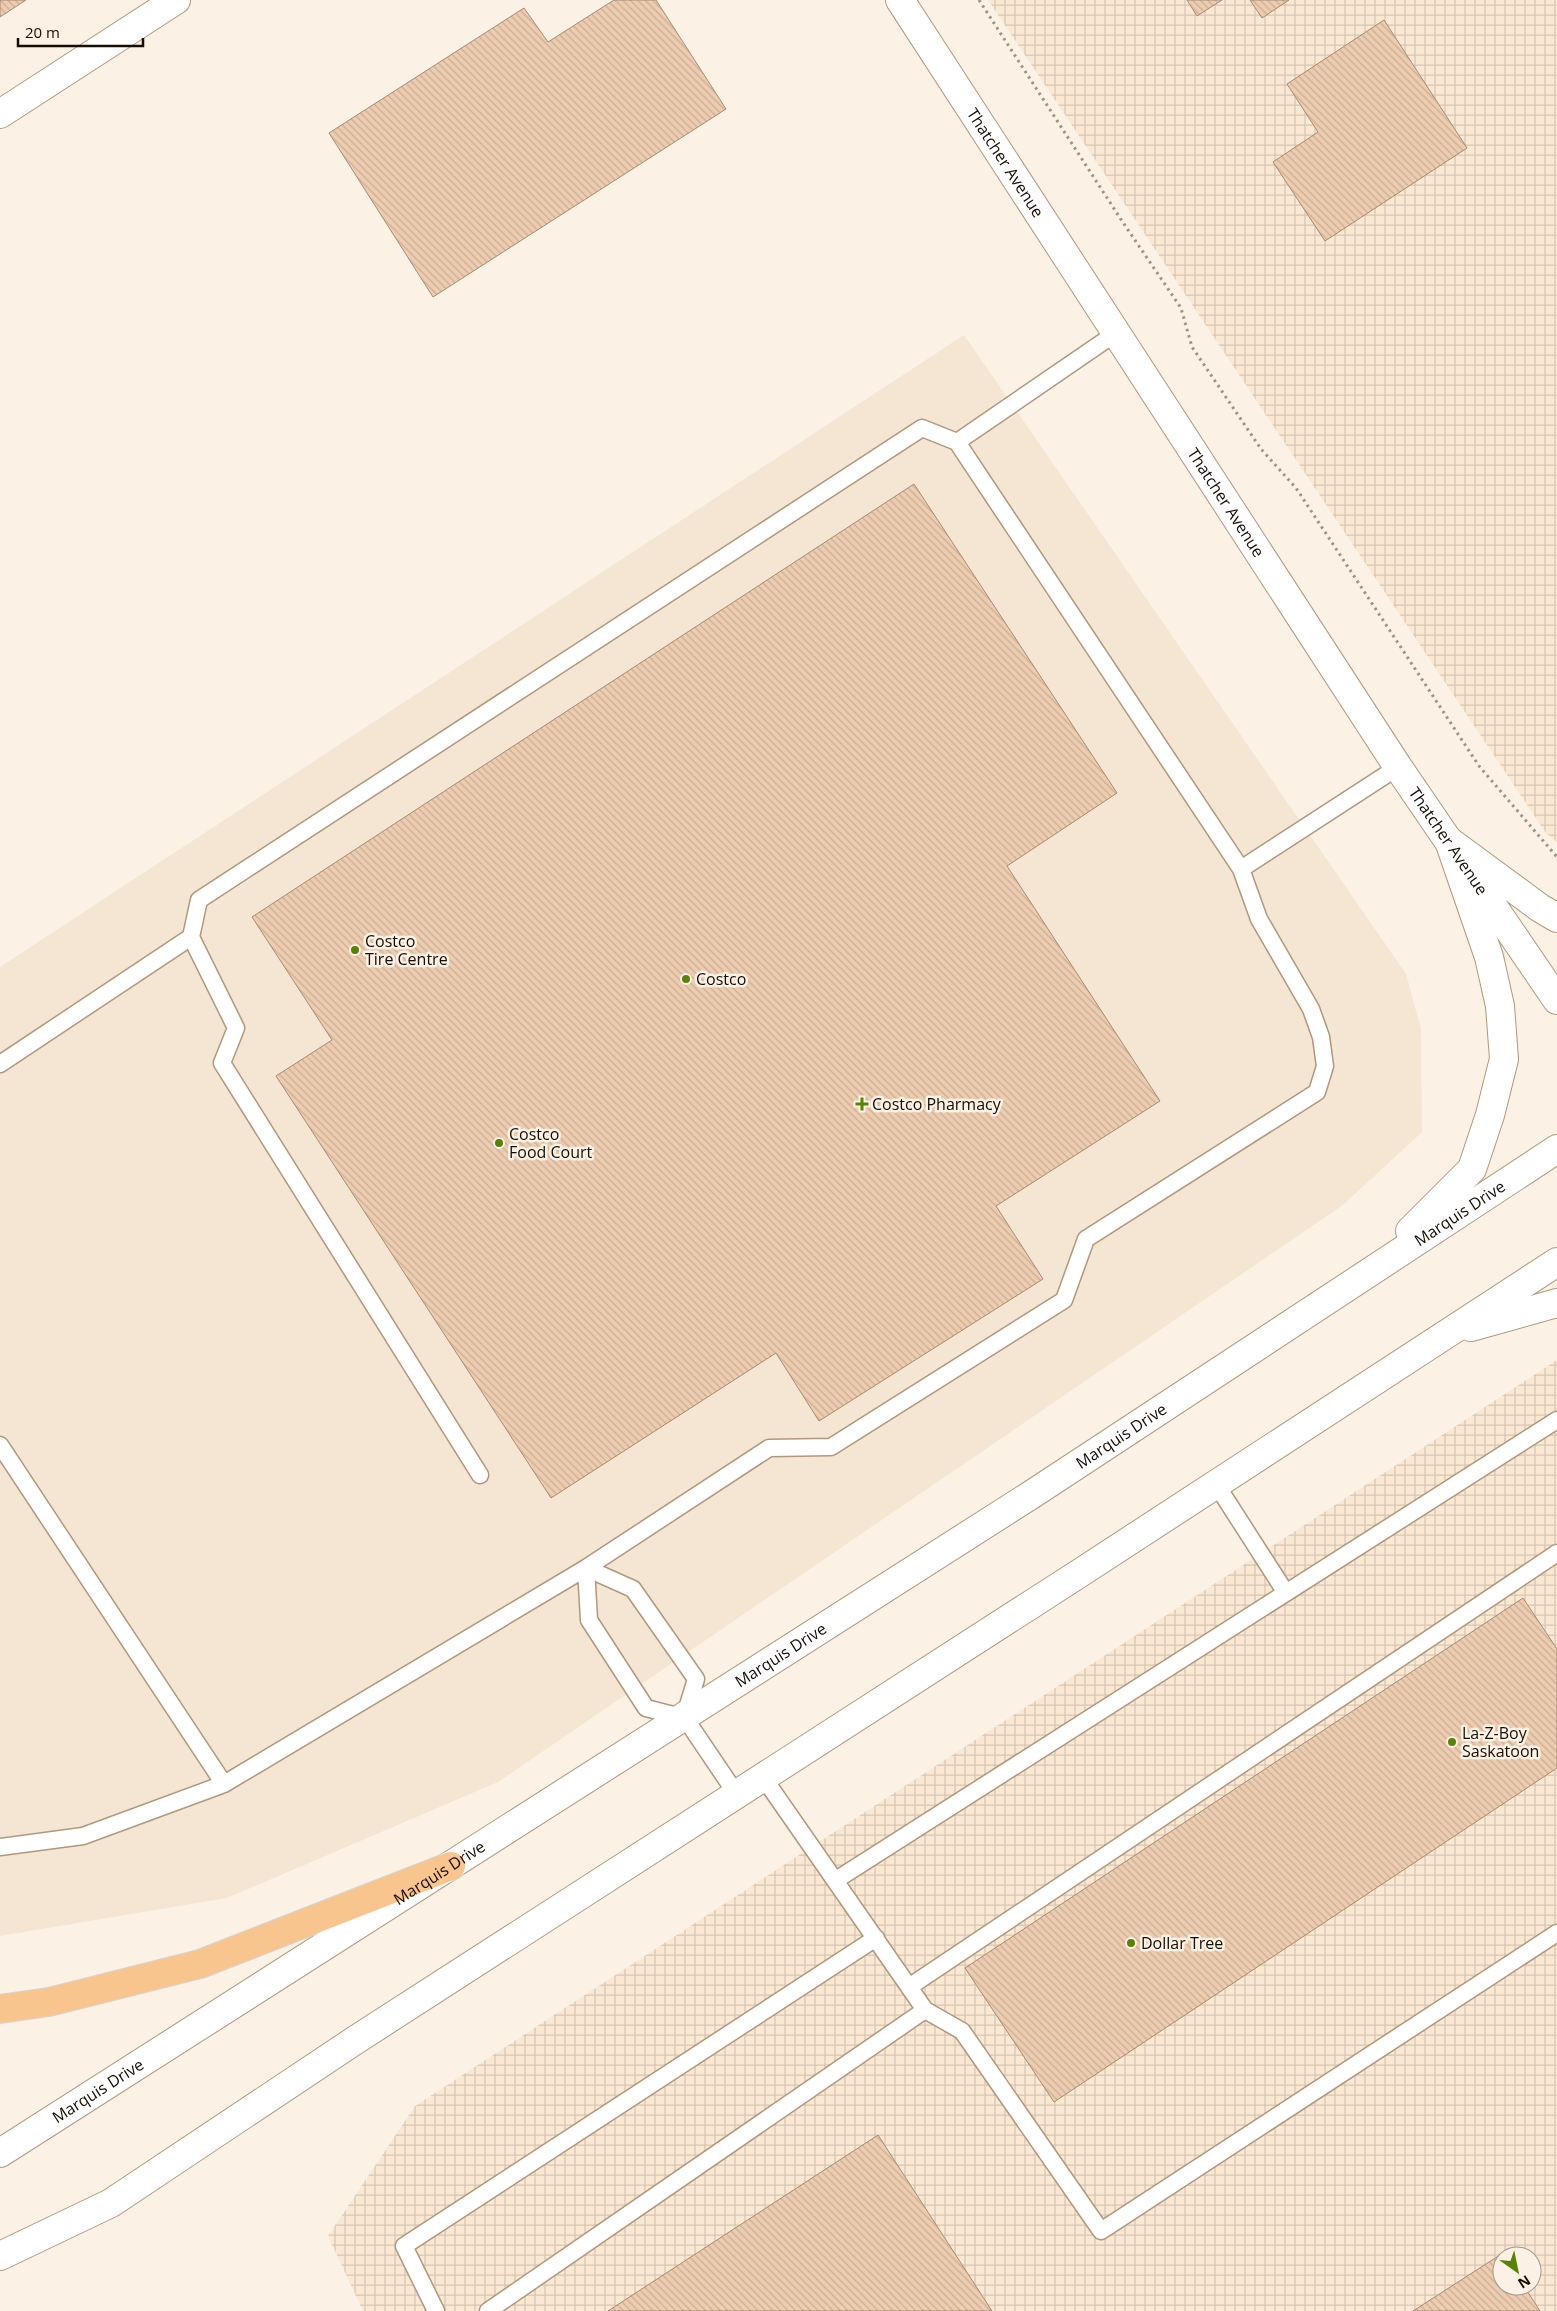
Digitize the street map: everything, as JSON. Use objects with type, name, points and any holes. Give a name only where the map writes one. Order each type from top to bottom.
[{"type":"highway","points":[[0,2009],[49,2002],[200,1964],[451,1866]]},
{"type":"main road","points":[[0,114],[176,0]]},
{"type":"main road","name":"Thatcher Avenue","points":[[900,0],[1398,767],[1557,1000]]},
{"type":"main road","points":[[1449,841],[1540,908],[1557,918]]},
{"type":"main road","points":[[1368,1272],[1472,1169],[1490,1115],[1504,1059],[1500,1006],[1489,957],[1449,841]]},
{"type":"main road","name":"Marquis Drive","points":[[0,2153],[685,1718],[1034,1493],[1557,1149]]},
{"type":"main road","points":[[0,2256],[111,2203],[354,2041],[1557,1262]]},
{"type":"main road","points":[[1446,1334],[1557,1303]]},
{"type":"lane","points":[[957,442],[1116,333]]},
{"type":"lane","points":[[0,1847],[83,1836],[224,1784],[586,1568],[769,1448],[831,1447],[1064,1300],[1086,1239],[1317,1092],[1324,1066],[1320,1037],[1311,1009],[1259,919],[1241,869],[957,442],[922,428],[199,900],[191,937],[236,1028],[222,1063],[480,1475]]},
{"type":"lane","points":[[1241,869],[1398,767]]},
{"type":"lane","points":[[0,1064],[191,937]]},
{"type":"lane","points":[[836,1880],[1557,1420]]},
{"type":"lane","points":[[0,1445],[224,1784]]},
{"type":"lane","points":[[1216,1484],[1286,1593]]},
{"type":"lane","points":[[909,1987],[1557,1552]]},
{"type":"lane","points":[[586,1568],[633,1590],[696,1679],[685,1718]]},
{"type":"lane","points":[[586,1568],[589,1620],[646,1708],[685,1718],[737,1794]]},
{"type":"lane","points":[[763,1777],[925,2010],[962,2031],[1101,2231],[1557,1934]]},
{"type":"lane","points":[[436,2311],[404,2246],[876,1938]]},
{"type":"lane","points":[[488,2311],[925,2010]]},
{"type":"path","points":[[979,0],[1122,221],[1181,308],[1192,347],[1260,449],[1296,488],[1479,766],[1557,857]]},
{"type":"shaded area","points":[[988,0],[1557,0],[1557,842],[1546,833]]},
{"type":"shaded area","points":[[964,335],[1406,974],[1421,1029],[1422,1132],[1343,1205],[498,1782],[227,1898],[0,1936],[0,967]]},
{"type":"shaded area","points":[[1557,1360],[1557,2311],[363,2311],[328,2236],[415,2106]]},
{"type":"building","points":[[0,0],[26,0],[0,17]]},
{"type":"building","points":[[614,0],[656,0],[726,109],[433,297],[329,133],[524,8],[548,42]]},
{"type":"building","points":[[1187,0],[1222,0],[1197,16]]},
{"type":"building","points":[[1250,0],[1289,0],[1262,18]]},
{"type":"building","points":[[1384,20],[1467,148],[1325,241],[1273,162],[1318,132],[1287,84]]},
{"type":"building","name":"Costco","points":[[914,484],[1117,793],[1007,866],[1160,1101],[996,1206],[1043,1279],[819,1421],[776,1353],[551,1498],[276,1076],[332,1040],[252,917]]},
{"type":"building","points":[[1523,1598],[1557,1649],[1557,1768],[1054,2102],[965,1968]]},
{"type":"building","points":[[878,2135],[992,2311],[608,2311]]},
{"type":"building","points":[[1492,2260],[1492,2296],[1530,2296],[1540,2311],[1413,2311]]},
{"type":"place","name":"Costco Tire Centre","points":[[355,950]]},
{"type":"place","name":"Costco","points":[[686,979]]},
{"type":"place","name":"Costco Pharmacy","points":[[862,1104]]},
{"type":"place","name":"Costco Food Court","points":[[499,1143]]},
{"type":"place","name":"La-Z-Boy Saskatoon","points":[[1452,1742]]},
{"type":"place","name":"Dollar Tree","points":[[1131,1943]]}]
